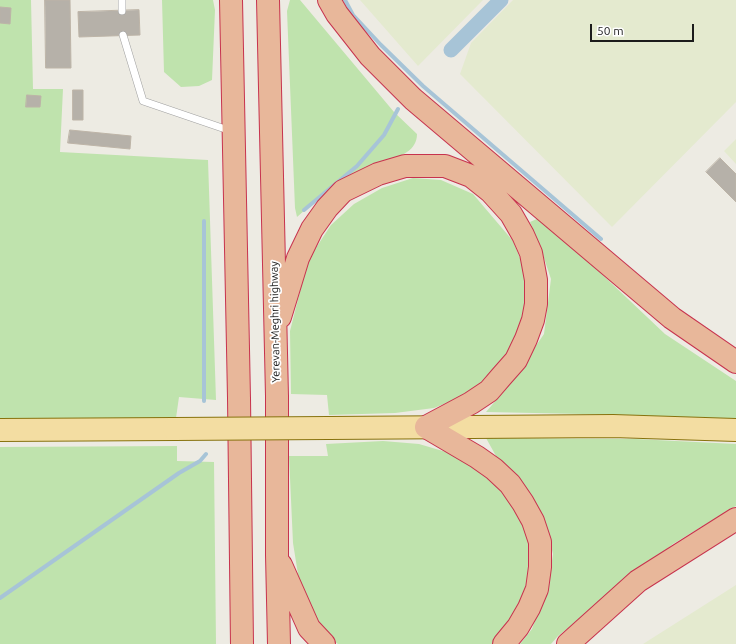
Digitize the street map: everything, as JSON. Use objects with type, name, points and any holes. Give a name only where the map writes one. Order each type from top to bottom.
[{"type":"highway","name":"Yerevan-Meghri highway","points":[[268,0],[275,335],[279,644]]},
{"type":"highway","points":[[329,0],[370,56],[413,99],[672,318],[736,362]]},
{"type":"highway","points":[[230,6],[239,398],[242,644]]},
{"type":"highway","points":[[275,335],[298,258],[312,229],[327,208],[343,191],[378,174],[405,166],[445,166],[471,176],[491,192],[511,214],[523,235],[531,253],[536,280],[536,304],[533,320],[516,360],[489,391],[471,403],[426,427]]},
{"type":"highway","points":[[426,427],[477,457],[494,469],[510,484],[533,521],[540,542],[540,567],[536,589],[530,608],[518,627],[504,644]]},
{"type":"highway","points":[[568,644],[638,581],[736,519]]},
{"type":"highway","points":[[277,555],[309,628],[324,644]]},
{"type":"main road","points":[[0,430],[613,426],[736,430]]},
{"type":"lane","points":[[122,0],[122,11]]},
{"type":"lane","points":[[123,35],[143,101],[233,132]]},
{"type":"green space","points":[[0,0],[31,0],[33,89],[63,89],[60,152],[208,160],[216,400],[179,397],[176,418],[0,420]]},
{"type":"green space","points":[[162,0],[213,0],[215,10],[212,80],[199,86],[181,87],[164,72]]},
{"type":"green space","points":[[290,0],[300,0],[394,112],[417,134],[414,144],[407,152],[397,157],[378,162],[350,175],[326,192],[297,217],[295,208],[287,11]]},
{"type":"green space","points":[[360,0],[483,0],[418,66]]},
{"type":"green space","points":[[513,0],[736,0],[736,102],[612,227],[460,74],[471,43]]},
{"type":"green space","points":[[736,139],[736,164],[724,151]]},
{"type":"green space","points":[[413,178],[441,180],[473,194],[513,241],[522,263],[527,282],[528,308],[504,361],[485,381],[464,396],[434,408],[395,413],[329,415],[327,395],[291,394],[290,331],[308,260],[331,225],[354,204],[382,188]]},
{"type":"green space","points":[[539,218],[554,229],[665,334],[736,381],[736,420],[631,415],[486,412],[509,385],[544,334],[551,279],[530,222]]},
{"type":"green space","points":[[486,438],[636,439],[736,444],[736,506],[673,544],[558,636],[551,644],[520,644],[532,629],[549,580],[553,554],[546,526],[518,479],[496,456]]},
{"type":"green space","points":[[383,441],[419,444],[453,454],[486,471],[508,493],[530,540],[532,572],[522,601],[510,627],[493,644],[338,644],[323,633],[301,593],[293,543],[289,456],[328,456],[326,444]]},
{"type":"green space","points":[[177,446],[177,461],[214,462],[216,644],[0,644],[0,447]]},
{"type":"green space","points":[[736,585],[736,644],[643,644]]},
{"type":"building","points":[[45,0],[70,0],[71,68],[46,68]]},
{"type":"building","points":[[0,7],[11,8],[10,24],[0,23]]},
{"type":"building","points":[[139,10],[140,35],[79,37],[78,12]]},
{"type":"building","points":[[73,90],[83,90],[83,120],[73,120]]},
{"type":"building","points":[[27,95],[41,96],[40,107],[26,107]]},
{"type":"building","points":[[70,130],[131,136],[130,149],[68,143]]},
{"type":"building","points":[[720,158],[736,174],[736,202],[706,172]]},
{"type":"waterway","points":[[345,0],[353,15],[423,86],[601,239]]},
{"type":"waterway","points":[[451,50],[501,0]]},
{"type":"waterway","points":[[304,210],[357,166],[384,135],[398,109]]},
{"type":"waterway","points":[[204,221],[204,401]]},
{"type":"waterway","points":[[0,598],[179,473],[200,461],[206,454]]}]
